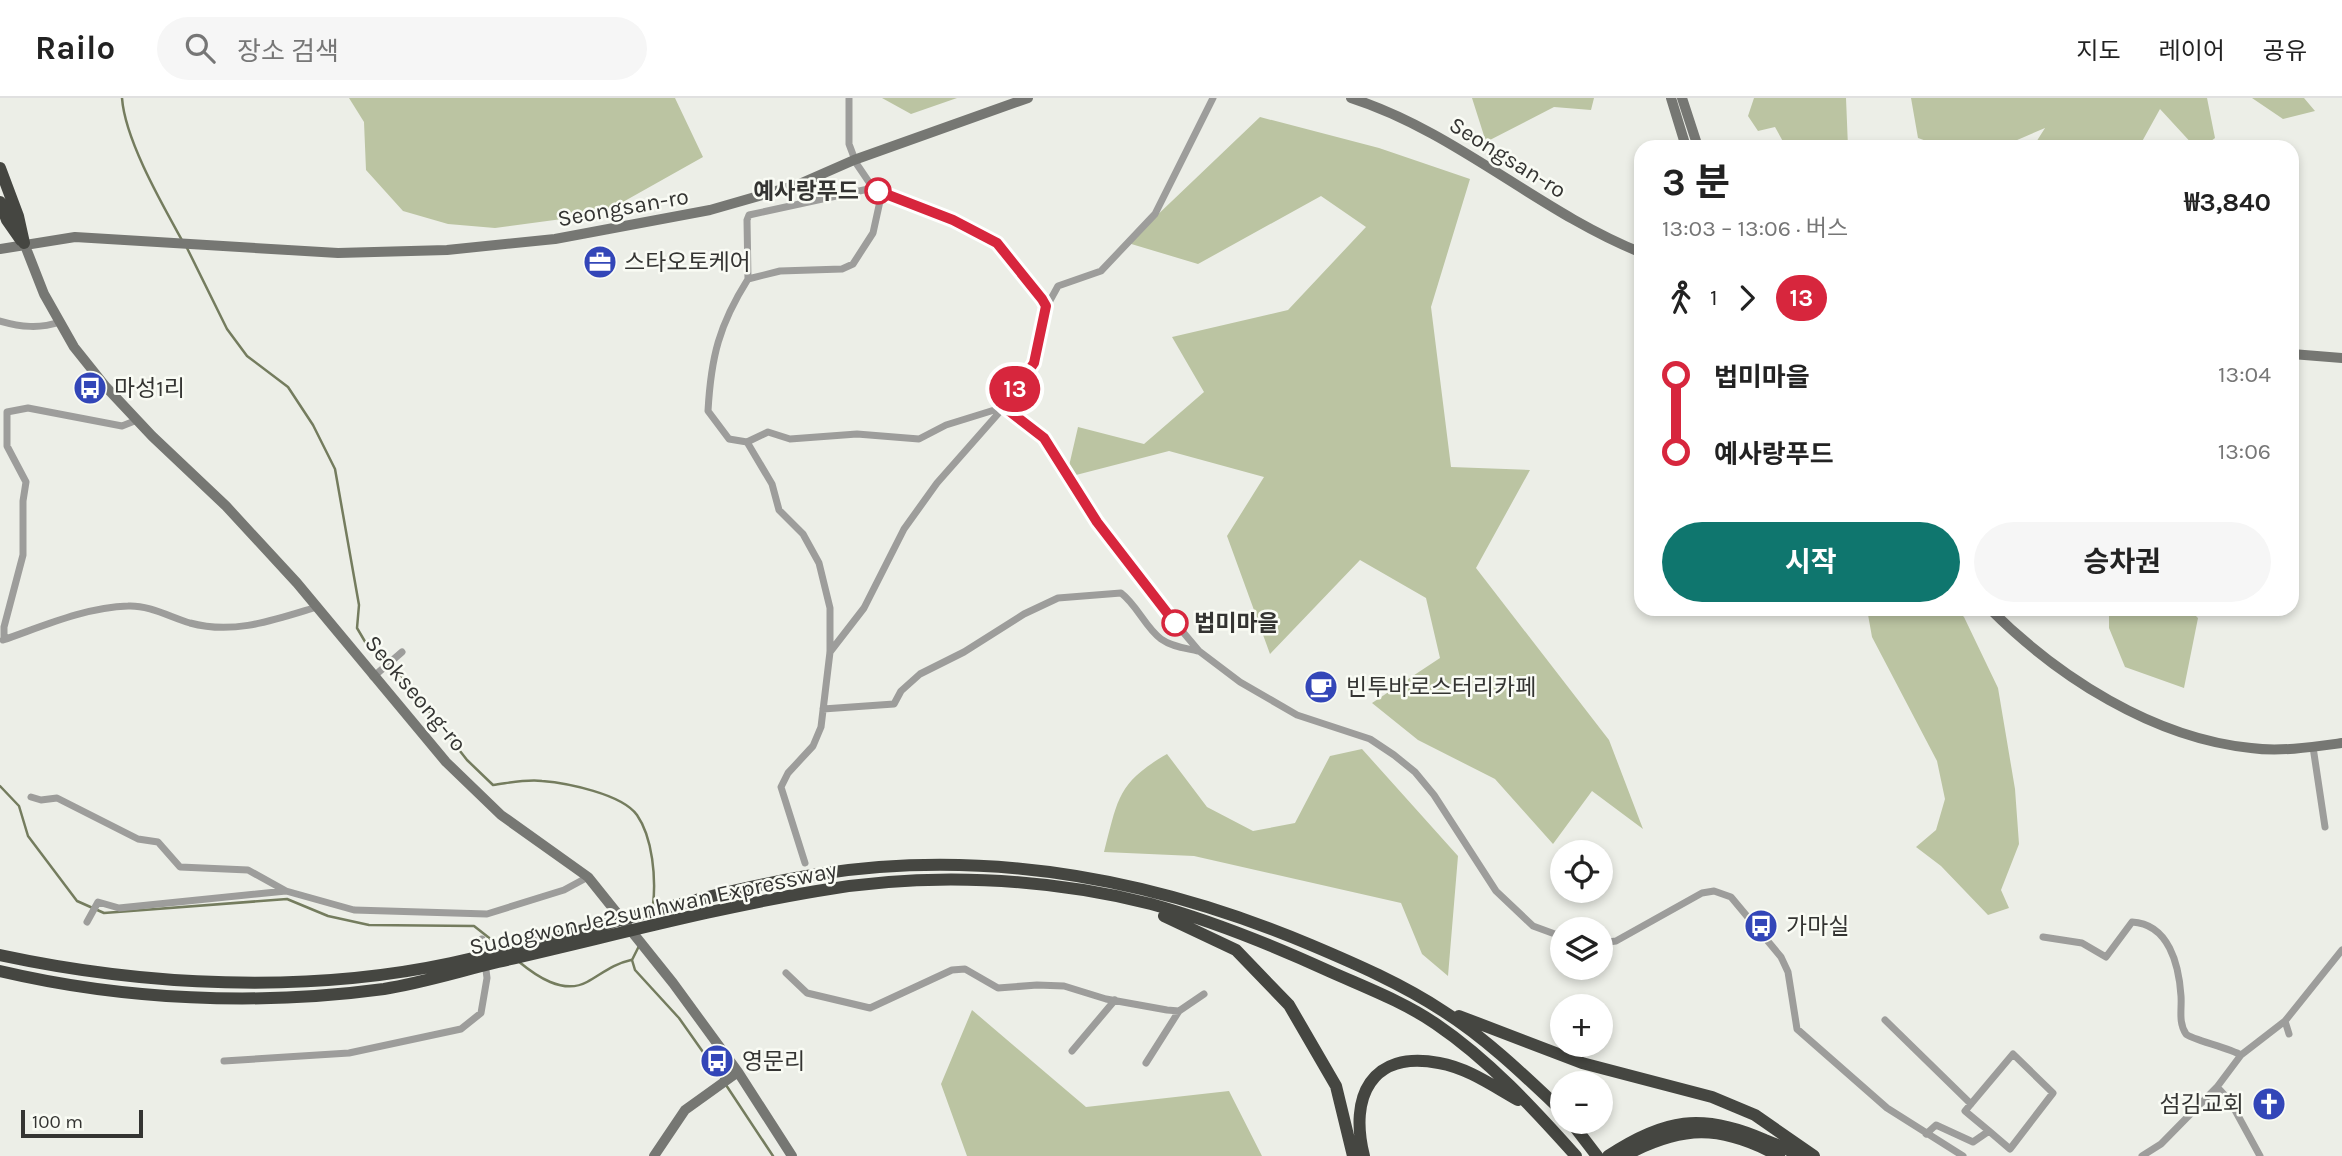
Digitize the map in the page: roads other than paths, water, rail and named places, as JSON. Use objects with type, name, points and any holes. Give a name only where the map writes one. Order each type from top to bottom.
[{"type":"highway","name":"Seokseong-ro","points":[[0,168],[18,216],[24,243]]},
{"type":"highway","name":"Seokseong-ro","points":[[0,202],[7,220],[24,243]]},
{"type":"highway","name":"Sudogwon Je2sunhwan Expressway","points":[[0,971],[82,987],[249,998],[385,989],[719,895],[820,874],[906,866],[998,866],[1097,878],[1179,897],[1285,934],[1394,982],[1448,1013],[1550,1101]]},
{"type":"highway","name":"Sudogwon Je2sunhwan Expressway","points":[[0,955],[152,977],[263,983],[452,968],[819,890],[929,881],[1018,884],[1081,891],[1151,904],[1258,939],[1416,1011],[1472,1052],[1533,1109],[1576,1156]]},
{"type":"highway","points":[[1151,904],[1165,916],[1236,950],[1289,1005],[1336,1086],[1353,1156]]},
{"type":"highway","points":[[1448,1013],[1582,1063],[1712,1097],[1755,1115],[1814,1156]]},
{"type":"highway","points":[[1364,1156],[1357,1111],[1365,1090],[1383,1068],[1413,1060],[1440,1063],[1469,1072],[1533,1109]]},
{"type":"highway","points":[[1583,1134],[1605,1156],[1641,1135],[1672,1124],[1709,1123],[1745,1130],[1800,1156]]},
{"type":"highway","points":[[1624,1156],[1648,1143],[1684,1131],[1724,1133],[1779,1156]]},
{"type":"main road","name":"Seongsan-ro","points":[[24,243],[75,237],[338,253],[447,250],[555,239],[710,210],[797,185],[855,160],[1028,98]]},
{"type":"main road","name":"Seongsan-ro","points":[[1351,98],[1444,138],[1592,232],[1634,250]]},
{"type":"main road","points":[[1671,98],[1684,140]]},
{"type":"main road","points":[[1682,98],[1696,140]]},
{"type":"main road","points":[[0,249],[24,243]]},
{"type":"main road","name":"Seokseong-ro","points":[[24,243],[44,294],[74,347],[137,420],[226,506],[317,607],[446,762],[500,815],[588,877],[645,948],[792,1156]]},
{"type":"main road","points":[[2299,355],[2342,358]]},
{"type":"main road","points":[[1997,616],[2011,630],[2100,696],[2192,737],[2252,748],[2313,747],[2342,743]]},
{"type":"main road","points":[[654,1156],[685,1110],[734,1074]]},
{"type":"street","points":[[849,98],[849,144],[855,160],[873,188],[953,220],[997,243],[1046,306]]},
{"type":"street","points":[[830,652],[864,608],[904,529],[937,484],[1004,407],[1034,363],[1046,306],[1058,286],[1101,271],[1155,214],[1213,98]]},
{"type":"street","points":[[873,188],[749,215],[748,279],[719,332],[710,363],[708,411],[729,439],[747,442],[768,432],[789,439],[858,434],[919,439],[946,425],[1004,407]]},
{"type":"street","points":[[748,279],[780,271],[842,269],[853,264],[873,233],[882,192]]},
{"type":"street","points":[[0,321],[18,326],[45,327],[60,322]]},
{"type":"street","points":[[1004,407],[1044,438],[1079,497],[1138,579],[1199,651],[1240,682],[1297,715],[1370,739],[1394,755],[1415,772],[1434,795],[1467,851],[1496,891],[1533,926],[1550,932]]},
{"type":"street","points":[[137,420],[122,426],[27,408],[7,412],[7,446],[26,482],[23,501],[23,555],[2,640],[86,613],[128,606],[152,610],[191,623],[229,628],[261,624],[317,607]]},
{"type":"street","points":[[747,442],[772,484],[779,510],[803,534],[819,563],[830,608],[830,652],[821,727],[813,746],[788,773],[781,787],[806,863]]},
{"type":"street","points":[[822,709],[894,704],[901,691],[920,674],[964,652],[1024,614],[1058,598],[1121,593],[1132,601],[1160,638],[1173,646],[1199,651]]},
{"type":"street","points":[[373,677],[402,652]]},
{"type":"street","points":[[2313,747],[2325,827]]},
{"type":"street","points":[[31,797],[41,800],[57,798],[138,839],[158,842],[180,867],[248,870],[286,891],[354,910],[487,914],[564,890],[588,877]]},
{"type":"street","points":[[89,919],[97,902],[106,906],[132,907],[286,891]]},
{"type":"street","points":[[1613,941],[1702,892],[1714,891],[1731,897],[1781,957],[1788,972],[1797,1029],[1887,1108],[1963,1156]]},
{"type":"street","points":[[2043,937],[2082,943],[2106,957],[2124,928],[2132,922],[2139,922],[2171,946],[2182,994],[2181,1023],[2188,1036],[2199,1042],[2224,1045],[2241,1055]]},
{"type":"street","points":[[224,1061],[349,1053],[461,1029],[481,1013],[487,978],[482,939]]},
{"type":"street","points":[[2143,1156],[2161,1144],[2217,1087],[2241,1055],[2285,1021],[2342,950]]},
{"type":"street","points":[[786,972],[807,993],[859,1008],[870,1008],[897,993],[952,970],[965,968],[998,988],[1064,986],[1115,1000],[1179,1011]]},
{"type":"street","points":[[1146,1063],[1179,1011],[1204,994]]},
{"type":"street","points":[[1072,1051],[1115,1000]]},
{"type":"street","points":[[1885,1020],[1970,1104]]},
{"type":"street","points":[[2285,1021],[2288,1034]]},
{"type":"street","points":[[2013,1054],[2053,1093],[2010,1149],[1989,1131],[1965,1111],[2013,1054]]},
{"type":"street","points":[[2217,1087],[2230,1101],[2260,1156]]},
{"type":"street","points":[[1926,1134],[1936,1125],[1973,1142],[1989,1131]]},
{"type":"waterway","points":[[122,98],[137,152],[183,242]]},
{"type":"waterway","points":[[187,248],[227,329],[247,356],[288,387],[313,425],[335,469],[359,605],[357,628],[367,645],[399,673],[467,760],[493,785],[530,780],[565,784],[607,796],[630,808],[642,824],[650,847],[654,883],[653,905]]},
{"type":"waterway","points":[[0,786],[19,806],[28,836],[77,901],[104,913],[287,899],[328,916],[369,925],[474,926],[502,948]]},
{"type":"waterway","points":[[640,944],[632,960],[635,970],[679,1018],[722,1079]]},
{"type":"waterway","points":[[518,961],[541,978],[569,986],[587,982],[613,966],[631,960]]},
{"type":"waterway","points":[[726,1085],[773,1156]]},
{"type":"place","name":"예사랑푸드","points":[[878,191]]},
{"type":"place","name":"스타오토케어","points":[[600,262]]},
{"type":"place","name":"마성1리","points":[[90,388]]},
{"type":"place","name":"법미마을","points":[[1175,623]]},
{"type":"place","name":"빈투바로스터리카페","points":[[1321,687]]},
{"type":"place","name":"가마실","points":[[1761,926]]},
{"type":"place","name":"영문리","points":[[717,1061]]},
{"type":"place","name":"섬김교회","points":[[2269,1104]]}]
